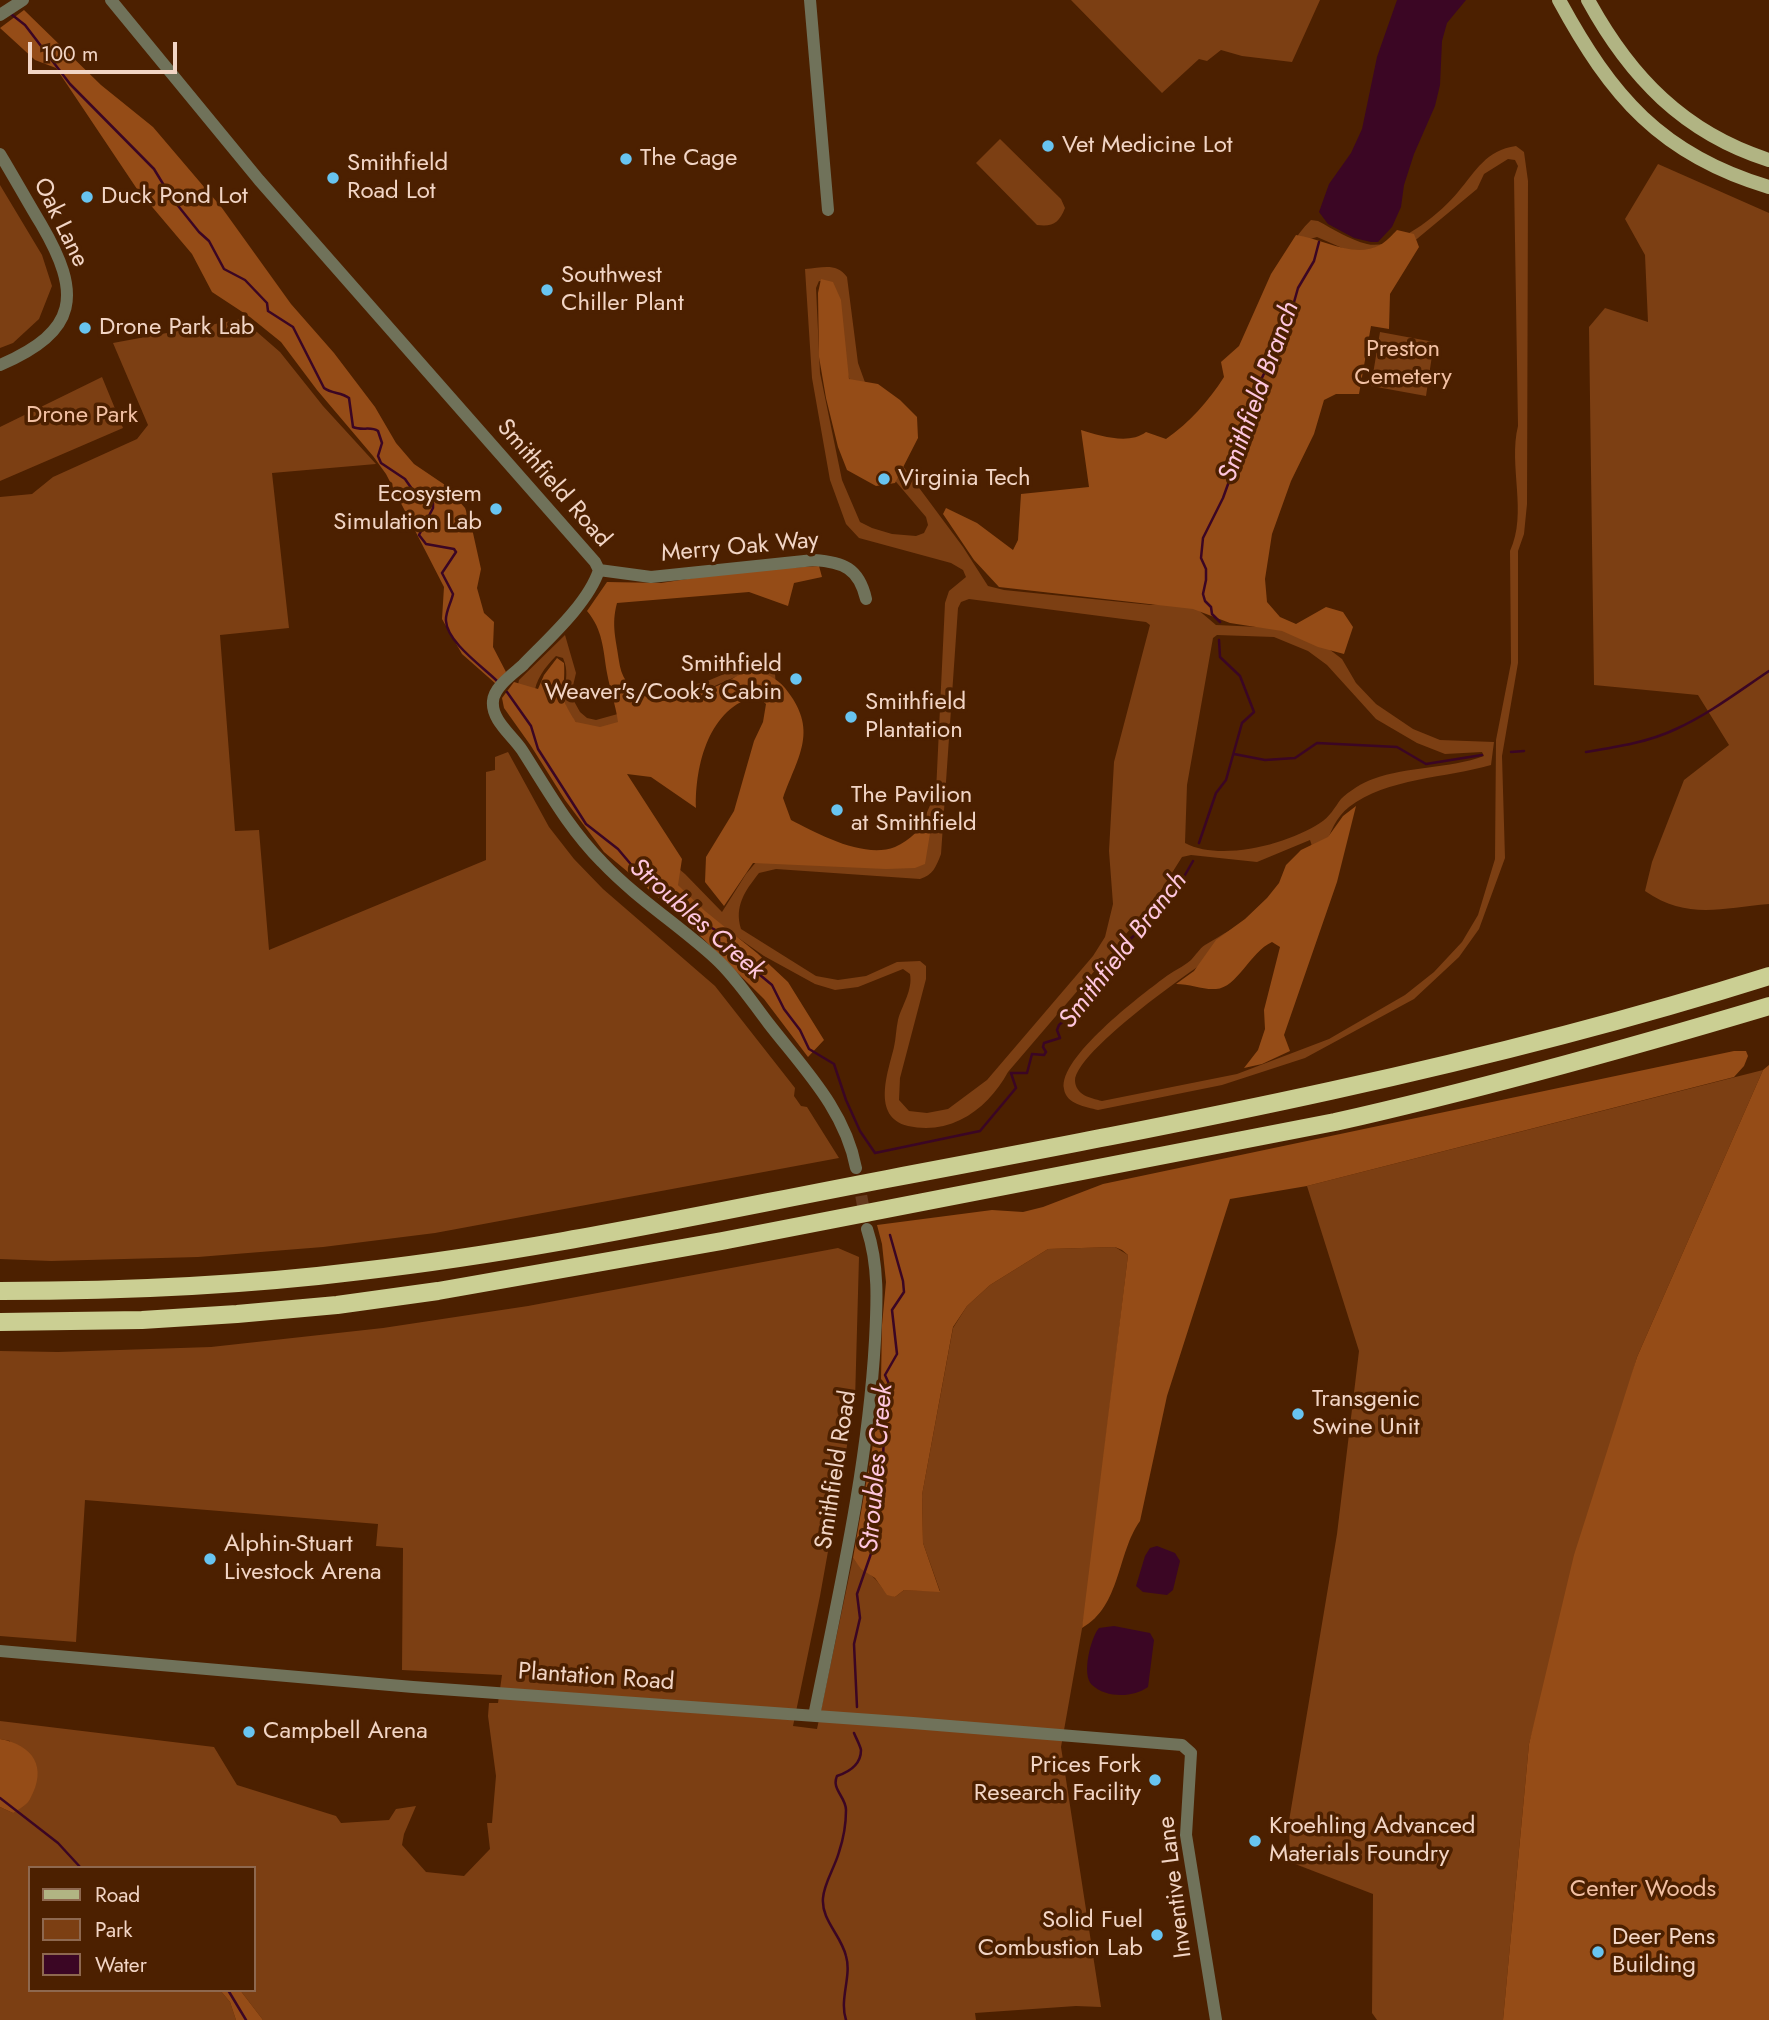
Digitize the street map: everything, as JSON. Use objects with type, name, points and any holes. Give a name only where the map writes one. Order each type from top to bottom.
[{"type":"highway","points":[[0,1291],[124,1289],[249,1282],[400,1266],[543,1244],[1154,1129],[1415,1072],[1667,1007],[1769,976]]},
{"type":"highway","points":[[0,1322],[156,1319],[337,1305],[438,1292],[722,1241],[1335,1122],[1606,1055],[1769,1006]]},
{"type":"main road","points":[[1559,0],[1602,74],[1639,115],[1674,143],[1715,167],[1769,187]]},
{"type":"main road","points":[[1588,0],[1619,53],[1664,101],[1700,129],[1728,144],[1769,160]]},
{"type":"street","name":"Smithfield Road","points":[[111,0],[259,180],[590,555],[598,570],[592,586],[576,608],[496,692],[493,702],[496,719],[515,740],[569,824],[593,853],[621,881],[729,971],[825,1095],[846,1133],[856,1168]]},
{"type":"street","points":[[810,0],[828,211]]},
{"type":"street","points":[[1,14],[19,3]]},
{"type":"street","name":"Oak Lane","points":[[0,154],[59,257],[67,284],[63,313],[49,337],[36,347],[0,365]]},
{"type":"street","name":"Merry Oak Way","points":[[598,570],[651,577],[814,560],[832,561],[850,569],[858,577],[866,598]]},
{"type":"street","name":"Smithfield Road","points":[[814,1716],[848,1540],[872,1387],[876,1268],[867,1229]]},
{"type":"street","name":"Plantation Road","points":[[0,1651],[413,1687],[1171,1743],[1189,1749]]},
{"type":"street","name":"Inventive Lane","points":[[1189,1749],[1192,1761],[1186,1835],[1216,2020]]},
{"type":"green space","points":[[1071,0],[1320,0],[1292,62],[1242,56],[1221,50],[1207,61],[1199,59],[1162,93]]},
{"type":"green space","points":[[24,10],[101,85],[153,127],[222,208],[291,304],[334,353],[375,407],[396,443],[414,464],[445,485],[465,508],[481,569],[477,588],[484,613],[494,622],[493,647],[506,672],[496,684],[462,654],[442,619],[444,587],[386,474],[281,342],[212,292],[192,254],[137,189],[56,68],[35,60],[0,28]]},
{"type":"green space","points":[[1000,139],[1061,199],[1065,208],[1055,223],[1037,225],[976,163]]},
{"type":"green space","points":[[1516,146],[1524,152],[1528,181],[1527,504],[1524,534],[1518,551],[1518,663],[1502,756],[1505,858],[1479,929],[1459,957],[1414,999],[1305,1058],[1222,1085],[1098,1110],[1077,1104],[1068,1098],[1064,1089],[1066,1076],[1087,1045],[1120,1013],[1193,958],[1205,945],[1244,923],[1296,900],[1308,879],[1312,847],[1310,840],[1257,862],[1191,855],[1182,857],[1153,903],[1118,943],[1113,957],[1097,968],[982,1106],[954,1123],[941,1126],[915,1127],[897,1121],[889,1113],[885,1092],[898,1020],[910,986],[910,974],[903,969],[858,987],[835,990],[815,984],[764,956],[710,918],[657,864],[601,815],[555,743],[516,694],[519,680],[565,635],[576,673],[572,690],[575,703],[587,718],[596,720],[625,712],[652,695],[705,682],[741,667],[763,664],[775,674],[779,724],[776,860],[915,864],[920,858],[924,819],[936,792],[945,603],[949,591],[966,577],[963,570],[951,563],[859,538],[846,524],[830,480],[812,378],[805,269],[833,268],[847,277],[858,363],[888,446],[963,547],[988,586],[1004,590],[1151,605],[1176,602],[1179,597],[1188,521],[1199,481],[1241,376],[1278,271],[1299,234],[1311,220],[1367,244],[1391,242],[1429,220],[1450,201],[1489,157]],"holes":[[[1508,159],[1515,160],[1518,166],[1514,178],[1518,426],[1515,457],[1518,505],[1515,536],[1510,551],[1511,663],[1496,740],[1495,859],[1478,915],[1462,942],[1434,972],[1405,995],[1329,1039],[1237,1074],[1102,1101],[1088,1097],[1078,1090],[1075,1081],[1082,1066],[1125,1022],[1218,953],[1261,927],[1289,916],[1304,906],[1316,881],[1329,836],[1340,816],[1349,807],[1364,797],[1399,784],[1491,765],[1494,742],[1440,740],[1413,729],[1376,704],[1356,683],[1342,659],[1325,646],[1282,628],[1216,625],[1190,603],[1188,595],[1198,531],[1210,480],[1303,241],[1317,237],[1356,254],[1390,254],[1406,248],[1477,189],[1484,174]],[[819,281],[825,282],[837,296],[847,372],[864,422],[886,470],[926,517],[928,525],[924,533],[916,536],[892,534],[860,522],[842,480],[820,373],[816,288]],[[969,599],[1146,622],[1150,625],[1114,762],[1109,851],[1113,904],[1105,937],[1093,956],[987,1080],[948,1109],[927,1113],[909,1111],[899,1100],[900,1078],[926,979],[926,966],[920,961],[897,962],[866,976],[838,980],[816,976],[741,929],[739,913],[745,893],[759,873],[776,869],[920,879],[933,870],[941,854],[958,608],[961,602]],[[1217,635],[1274,637],[1308,651],[1327,665],[1376,719],[1417,743],[1445,754],[1482,752],[1484,756],[1369,780],[1344,796],[1320,823],[1273,844],[1235,851],[1217,851],[1185,843],[1187,785],[1213,638]],[[556,656],[563,658],[566,667],[566,706],[577,723],[588,728],[623,722],[656,702],[702,691],[734,677],[750,673],[767,675],[771,681],[772,731],[769,820],[763,854],[746,874],[722,912],[685,874],[619,819],[587,779],[534,696],[538,679]]]},
{"type":"green space","points":[[1658,164],[1769,213],[1769,904],[1690,909],[1660,900],[1645,891],[1652,862],[1684,780],[1729,745],[1698,695],[1594,685],[1589,327],[1605,308],[1648,322],[1645,255],[1625,219]]},
{"type":"green space","points":[[0,185],[42,255],[52,286],[39,319],[13,343],[0,348]]},
{"type":"green space","points":[[1397,230],[1414,234],[1419,247],[1390,294],[1389,329],[1371,326],[1359,394],[1336,394],[1324,400],[1314,434],[1291,481],[1272,534],[1265,579],[1267,602],[1280,617],[1296,624],[1326,607],[1343,612],[1353,627],[1344,654],[1318,647],[1282,631],[1230,623],[1193,609],[999,587],[974,560],[943,514],[946,508],[977,523],[1013,550],[1018,540],[1021,494],[1089,487],[1081,430],[1123,439],[1146,432],[1166,439],[1198,411],[1224,377],[1221,362],[1239,346],[1271,274],[1296,235],[1360,250],[1380,245]]},
{"type":"green space","points":[[821,279],[833,282],[841,300],[849,379],[878,384],[917,417],[918,438],[895,483],[876,486],[847,470],[838,447],[819,357],[818,293]]},
{"type":"green space","points":[[242,319],[280,352],[323,406],[376,464],[272,473],[289,628],[220,635],[235,831],[259,830],[269,950],[486,860],[486,772],[495,770],[495,757],[508,752],[549,827],[574,859],[603,889],[715,986],[795,1088],[794,1096],[801,1106],[807,1107],[839,1158],[435,1233],[323,1247],[198,1257],[51,1261],[0,1259],[0,497],[32,494],[53,477],[137,439],[148,425],[113,343]]},
{"type":"green space","name":"Preston Cemetery","points":[[1380,332],[1434,342],[1426,396],[1371,386]]},
{"type":"green space","name":"Drone Park","points":[[102,377],[123,428],[0,481],[0,427]]},
{"type":"green space","points":[[819,566],[822,577],[794,583],[788,606],[749,592],[617,603],[614,618],[621,672],[629,685],[642,695],[675,701],[707,691],[747,672],[768,675],[785,688],[795,703],[804,730],[800,755],[783,798],[791,820],[842,843],[869,850],[883,850],[906,841],[933,815],[925,864],[915,868],[886,869],[753,863],[724,906],[705,882],[706,857],[734,811],[754,741],[763,722],[766,704],[757,696],[741,702],[727,712],[716,725],[702,757],[696,808],[651,777],[627,774],[682,859],[678,885],[788,982],[824,1040],[808,1057],[764,999],[677,913],[604,852],[565,800],[504,708],[502,698],[514,682],[538,689],[544,675],[557,658],[564,663],[564,698],[576,722],[600,727],[618,722],[602,640],[587,611],[607,582],[661,583],[739,571]]},
{"type":"green space","points":[[1356,806],[1337,882],[1284,1035],[1290,1051],[1262,1064],[1244,1068],[1258,1050],[1265,1029],[1264,1010],[1280,947],[1272,942],[1264,947],[1231,983],[1224,987],[1211,989],[1176,984],[1194,971],[1216,940],[1245,919],[1267,898],[1279,883],[1286,865],[1301,850],[1328,837],[1343,816]]},
{"type":"green space","points":[[1734,1051],[1746,1051],[1748,1056],[1744,1066],[1734,1077],[1307,1186],[1230,1199],[1167,1396],[1140,1521],[1104,1606],[1095,1618],[1082,1628],[1128,1255],[1115,1247],[1048,1249],[990,1285],[967,1306],[953,1327],[922,1495],[923,1543],[940,1592],[904,1590],[895,1597],[887,1595],[875,1578],[861,1569],[853,1558],[881,1380],[886,1282],[877,1225],[992,1210],[1023,1212],[1103,1184]]},
{"type":"green space","name":"Center Woods","points":[[1769,1065],[1769,2020],[1503,2020],[1529,1744],[1574,1555],[1637,1357],[1763,1070]]},
{"type":"green space","points":[[1763,1070],[1637,1357],[1529,1744],[1503,2020],[1377,2020],[1372,2013],[1373,1894],[1290,1862],[1289,1821],[1337,1534],[1359,1351],[1307,1186]]},
{"type":"green space","points":[[1115,1247],[1128,1255],[1086,1606],[1061,1747],[1101,2007],[1076,2006],[975,2013],[976,2020],[263,2020],[242,1992],[256,1992],[256,1866],[28,1866],[28,1992],[222,1992],[230,2002],[236,2020],[0,2020],[0,1807],[13,1813],[10,1741],[0,1739],[0,1721],[214,1747],[237,1785],[336,1816],[341,1823],[389,1820],[396,1809],[416,1806],[402,1845],[426,1872],[464,1876],[490,1849],[487,1823],[492,1823],[496,1776],[488,1716],[489,1703],[498,1703],[502,1675],[402,1670],[403,1548],[376,1546],[378,1524],[85,1500],[76,1642],[0,1636],[0,1351],[211,1347],[383,1328],[528,1306],[838,1248],[859,1257],[855,1401],[820,1596],[793,1726],[817,1729],[853,1558],[895,1597],[904,1590],[940,1591],[923,1543],[922,1495],[953,1328],[967,1306],[990,1285],[1048,1249]]},
{"type":"green space","points":[[0,1739],[21,1746],[29,1752],[37,1768],[38,1777],[30,1799],[13,1813],[0,1807]]},
{"type":"green space","points":[[222,1992],[242,1992],[263,2020],[236,2020],[230,2002]]},
{"type":"water","points":[[1397,0],[1466,0],[1447,23],[1442,41],[1440,85],[1435,106],[1414,154],[1404,185],[1401,207],[1392,227],[1378,242],[1371,242],[1354,238],[1328,224],[1319,212],[1329,184],[1351,153],[1362,129],[1377,57]]},
{"type":"water","points":[[1157,1546],[1175,1553],[1180,1561],[1173,1590],[1167,1595],[1143,1592],[1136,1586],[1145,1556],[1150,1548]]},
{"type":"water","points":[[1114,1626],[1150,1633],[1154,1640],[1148,1687],[1142,1691],[1127,1695],[1112,1694],[1098,1689],[1089,1680],[1088,1656],[1096,1633],[1099,1628]]},
{"type":"waterway","name":"Stroubles Creek","points":[[11,14],[25,25],[70,84],[154,169],[171,197],[209,241],[224,269],[245,280],[267,303],[268,311],[293,327],[324,388],[349,398],[353,427],[378,431],[382,443],[378,456],[381,463],[405,479],[419,499],[433,503],[419,535],[426,544],[454,549],[456,552],[442,573],[453,594],[446,615],[448,629],[459,646],[497,681]]},
{"type":"waterway","name":"Smithfield Branch","points":[[1220,622],[1212,614],[1203,594],[1206,580],[1206,569],[1201,558],[1203,538],[1223,498],[1244,440],[1244,430],[1251,417],[1252,398],[1287,327],[1298,288],[1314,261],[1319,242]]},
{"type":"waterway","name":"Smithfield Branch","points":[[1199,843],[1216,793],[1226,780],[1242,723],[1254,712],[1240,676],[1220,657],[1219,640]]},
{"type":"waterway","points":[[1586,752],[1666,734],[1712,709],[1769,671]]},
{"type":"waterway","name":"Stroubles Creek","points":[[507,692],[531,726],[538,749],[586,824],[618,849],[634,868],[657,884],[692,917],[719,932],[719,943],[726,951],[741,959],[772,985],[809,1049],[834,1064],[860,1131],[875,1153],[980,1131],[1016,1088],[1011,1073],[1027,1073],[1032,1054],[1044,1055],[1044,1043],[1060,1038],[1057,1030],[1059,1025],[1077,1009],[1094,981],[1104,976],[1126,955],[1124,945],[1141,929],[1144,922],[1151,918],[1164,899],[1174,894],[1193,861]]},
{"type":"waterway","points":[[1234,754],[1265,760],[1295,758],[1317,743],[1397,747],[1426,764],[1482,755]]},
{"type":"waterway","points":[[1511,752],[1524,751]]},
{"type":"waterway","name":"Stroubles Creek","points":[[857,1707],[854,1644],[860,1618],[857,1594],[874,1545],[874,1523],[890,1386],[885,1375],[897,1354],[892,1310],[904,1292],[890,1235]]},
{"type":"waterway","name":"Stroubles Creek","points":[[846,2020],[846,1956],[825,1913],[823,1898],[844,1831],[846,1810],[837,1789],[837,1776],[854,1767],[860,1755],[854,1733]]},
{"type":"waterway","points":[[0,1798],[58,1843],[79,1866]]},
{"type":"waterway","points":[[229,1992],[246,2020]]},
{"type":"tunnel","points":[[858,1178],[866,1222]]},
{"type":"place","name":"Vet Medicine Lot","points":[[1048,146]]},
{"type":"place","name":"The Cage","points":[[626,159]]},
{"type":"place","name":"Smithfield Road Lot","points":[[333,178]]},
{"type":"place","name":"Duck Pond Lot","points":[[87,197]]},
{"type":"place","name":"Southwest Chiller Plant","points":[[547,290]]},
{"type":"place","name":"Drone Park Lab","points":[[85,328]]},
{"type":"place","name":"Virginia Tech","points":[[884,479]]},
{"type":"place","name":"Ecosystem Simulation Lab","points":[[496,509]]},
{"type":"place","name":"Smithfield Weaver's/Cook's Cabin","points":[[796,679]]},
{"type":"place","name":"Smithfield Plantation","points":[[851,717]]},
{"type":"place","name":"The Pavilion at Smithfield","points":[[837,810]]},
{"type":"place","name":"Transgenic Swine Unit","points":[[1298,1414]]},
{"type":"place","name":"Alphin-Stuart Livestock Arena","points":[[210,1559]]},
{"type":"place","name":"Campbell Arena","points":[[249,1732]]},
{"type":"place","name":"Prices Fork Research Facility","points":[[1155,1780]]},
{"type":"place","name":"Kroehling Advanced Materials Foundry","points":[[1255,1841]]},
{"type":"place","name":"Solid Fuel Combustion Lab","points":[[1157,1935]]},
{"type":"place","name":"Deer Pens Building","points":[[1598,1952]]}]
